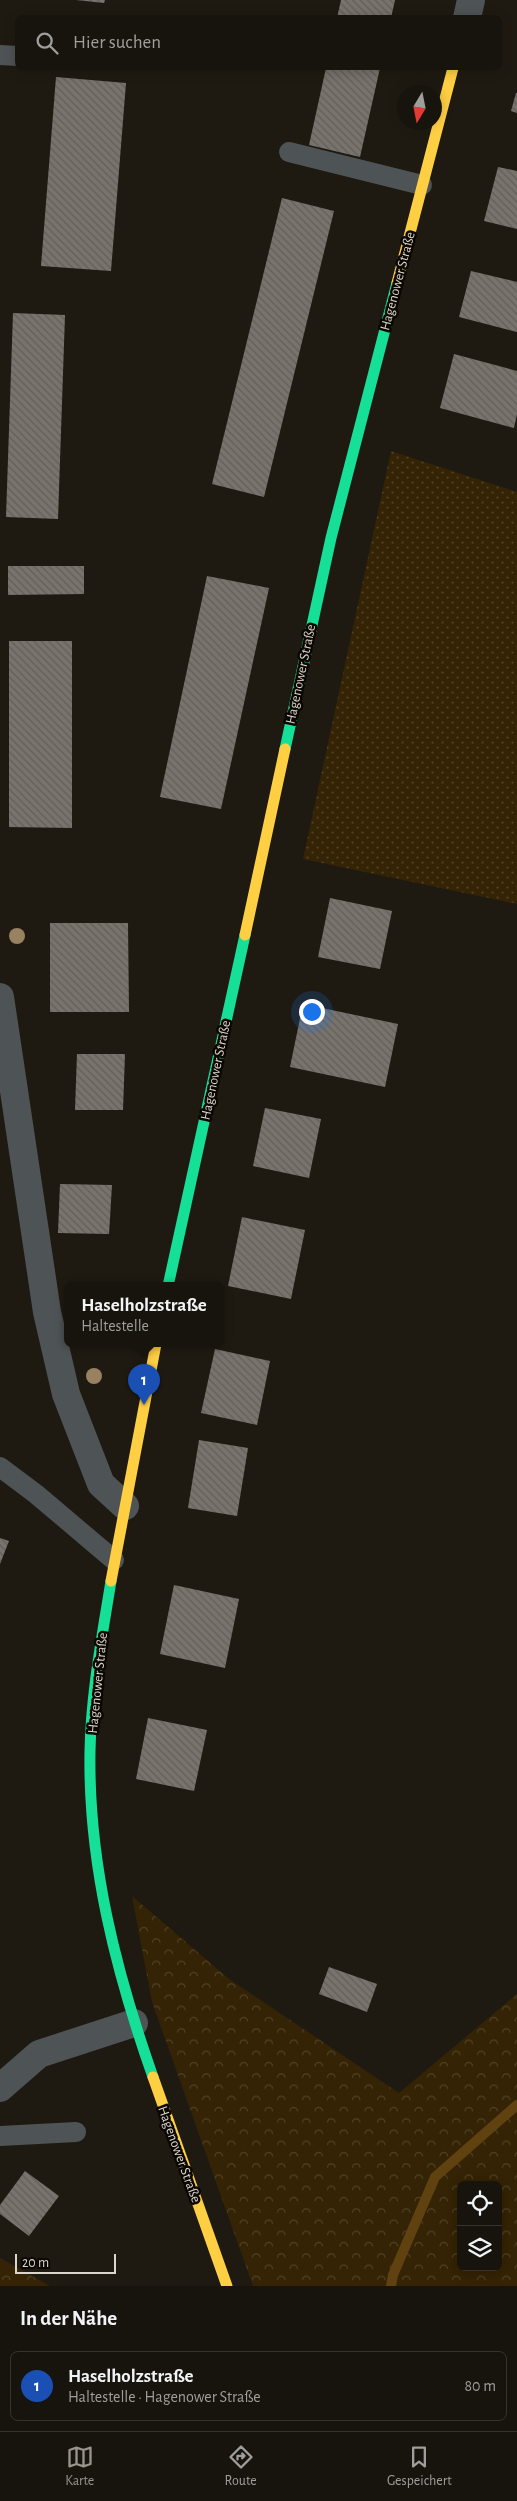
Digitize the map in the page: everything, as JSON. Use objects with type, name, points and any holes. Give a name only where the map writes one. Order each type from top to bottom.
[{"type":"street","points":[[467,15],[471,0]]},
{"type":"street","name":"Hagenower Straße","points":[[169,1282],[315,607],[452,70]]},
{"type":"street","points":[[0,997],[47,1312],[66,1394],[101,1484],[124,1506]]},
{"type":"street","name":"Hagenower Straße","points":[[155,1347],[114,1560],[99,1655],[90,1750],[93,1840],[109,1931],[134,2023],[227,2286]]},
{"type":"street","points":[[0,2088],[39,2054],[134,2023]]},
{"type":"lane","points":[[0,55],[15,56]]},
{"type":"lane","points":[[289,152],[422,186]]},
{"type":"lane","points":[[0,1467],[36,1494],[114,1560]]},
{"type":"lane","points":[[0,2136],[76,2132]]},
{"type":"green space","points":[[391,451],[517,492],[517,904],[303,859]]},
{"type":"green space","points":[[132,1896],[229,1979],[399,2093],[517,1994],[517,2286],[253,2286],[152,2002]]},
{"type":"green space","points":[[0,2258],[50,2286],[0,2286]]},
{"type":"building","points":[[76,0],[105,0],[104,3]]},
{"type":"building","points":[[341,0],[395,0],[392,15],[338,15]]},
{"type":"building","points":[[326,70],[380,70],[360,157],[309,145]]},
{"type":"building","points":[[56,77],[126,83],[111,271],[41,266]]},
{"type":"building","points":[[517,93],[517,113],[511,111]]},
{"type":"building","points":[[498,167],[517,171],[517,229],[484,221]]},
{"type":"building","points":[[282,198],[334,211],[264,497],[212,484]]},
{"type":"building","points":[[471,271],[517,282],[517,332],[459,317]]},
{"type":"building","points":[[13,313],[65,315],[58,519],[6,517]]},
{"type":"building","points":[[454,354],[517,371],[517,414],[514,428],[440,408]]},
{"type":"building","points":[[8,566],[84,566],[84,594],[8,595]]},
{"type":"building","points":[[207,576],[269,588],[221,809],[160,797]]},
{"type":"building","points":[[9,641],[72,641],[72,828],[9,827]]},
{"type":"building","points":[[330,898],[392,911],[380,969],[318,957]]},
{"type":"building","points":[[50,923],[128,923],[129,1012],[50,1012]]},
{"type":"building","points":[[303,1004],[398,1024],[385,1087],[290,1067]]},
{"type":"building","points":[[77,1054],[125,1054],[123,1110],[75,1110]]},
{"type":"building","points":[[265,1108],[321,1119],[309,1178],[253,1166]]},
{"type":"building","points":[[60,1184],[112,1185],[109,1234],[58,1233]]},
{"type":"building","points":[[242,1217],[305,1230],[291,1299],[228,1286]]},
{"type":"building","points":[[215,1349],[270,1361],[257,1425],[201,1413]]},
{"type":"building","points":[[199,1440],[248,1448],[237,1516],[188,1508]]},
{"type":"building","points":[[0,1538],[9,1541],[0,1564]]},
{"type":"building","points":[[174,1585],[239,1599],[225,1668],[160,1654]]},
{"type":"building","points":[[148,1718],[207,1730],[194,1791],[136,1779]]},
{"type":"building","points":[[329,1967],[377,1984],[367,2012],[319,1994]]},
{"type":"building","points":[[25,2171],[59,2196],[29,2236],[0,2214],[0,2205]]},
{"type":"waterway","points":[[391,2286],[393,2275],[435,2177],[517,2105]]},
{"type":"traffic: fast","points":[[285,749],[331,538],[397,283]]},
{"type":"traffic: fast","points":[[169,1282],[245,935]]},
{"type":"traffic: fast","points":[[111,1581],[92,1708],[90,1751],[94,1834],[99,1876],[116,1957],[127,1998],[153,2077]]},
{"type":"traffic: slow","points":[[397,283],[452,70]]},
{"type":"traffic: slow","points":[[245,935],[285,749]]},
{"type":"traffic: slow","points":[[111,1581],[155,1347]]},
{"type":"traffic: slow","points":[[153,2077],[227,2286]]},
{"type":"place","name":"Haselholzstraße","points":[[144,1405]]}]
